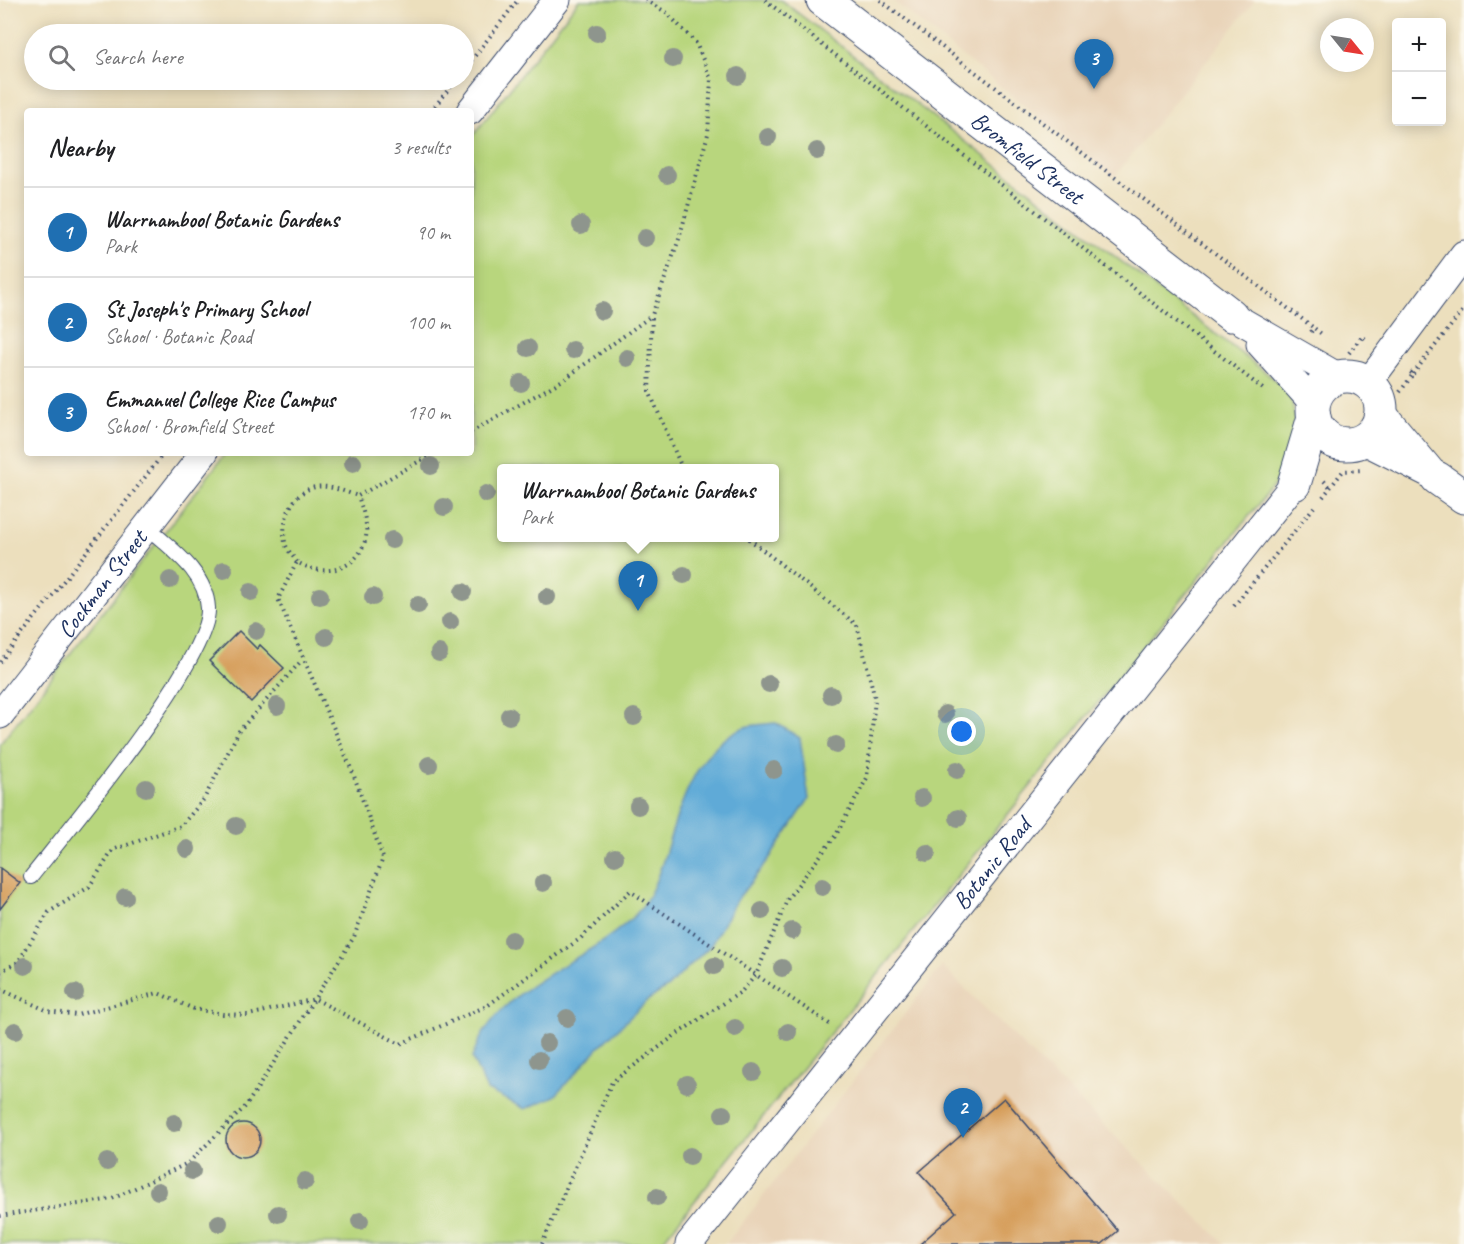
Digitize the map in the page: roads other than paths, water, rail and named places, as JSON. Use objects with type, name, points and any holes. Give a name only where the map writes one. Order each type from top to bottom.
[{"type":"street","points":[[472,108],[557,0]]},
{"type":"street","name":"Bromfield Street","points":[[823,0],[1231,315],[1285,369],[1314,410]]},
{"type":"street","points":[[1363,390],[1322,387],[1314,410],[1323,434],[1352,441],[1372,433],[1363,390],[1464,254]]},
{"type":"street","name":"Bromfield Street","points":[[1231,315],[1363,390],[1437,478]]},
{"type":"street","name":"Botanic Road","points":[[1294,484],[1314,410]]},
{"type":"street","name":"Bromfield Street","points":[[1352,441],[1437,478],[1464,497]]},
{"type":"street","name":"Botanic Road","points":[[689,1244],[1294,484],[1352,441]]},
{"type":"street","name":"Cockman Street","points":[[0,716],[202,456]]},
{"type":"lane","points":[[31,877],[145,728],[199,646],[208,608],[197,574],[147,527]]},
{"type":"water","points":[[776,723],[800,738],[809,799],[769,859],[736,901],[711,945],[668,987],[648,1000],[600,1046],[555,1096],[525,1109],[487,1090],[472,1058],[484,1032],[501,1011],[521,993],[592,948],[636,914],[653,888],[683,801],[701,765],[713,749],[728,736],[745,727]]},
{"type":"place","name":"Emmanuel College Rice Campus","points":[[1094,89]]},
{"type":"place","name":"Warrnambool Botanic Gardens","points":[[638,611]]},
{"type":"place","name":"St Joseph's Primary School","points":[[963,1138]]}]
